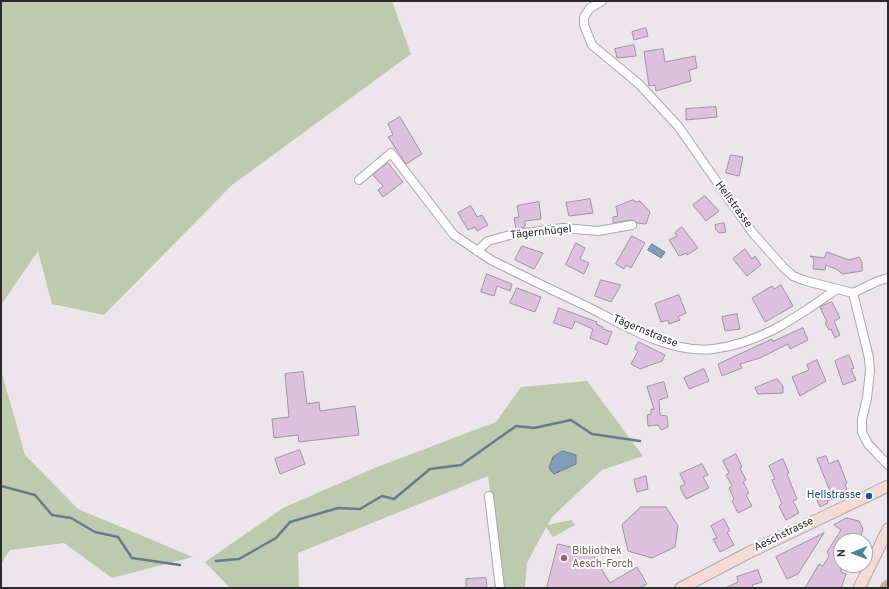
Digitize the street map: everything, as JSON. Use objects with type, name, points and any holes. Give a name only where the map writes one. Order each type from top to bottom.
[{"type":"main road","name":"Aeschstrasse","points":[[681,588],[748,553],[888,486]]},
{"type":"main road","points":[[859,588],[888,529]]},
{"type":"street","name":"Hellstrasse","points":[[602,1],[590,8],[584,17],[584,25],[592,45],[640,84],[678,126],[752,232],[793,276],[806,281],[853,293]]},
{"type":"street","name":"Tägernstrasse","points":[[359,180],[391,153],[454,235],[477,251],[491,260],[638,332],[674,346],[696,349],[713,349],[752,340],[787,324],[837,289]]},
{"type":"street","name":"Tägernhügel","points":[[477,251],[488,241],[510,235],[563,228],[598,231],[632,225]]},
{"type":"street","points":[[888,278],[853,293],[870,358],[870,371],[867,398],[862,419],[862,432],[868,444],[888,465]]},
{"type":"street","points":[[489,496],[500,588]]},
{"type":"green space","points":[[1,1],[392,1],[411,54],[232,185],[104,315],[52,304],[38,251],[1,305]]},
{"type":"green space","points":[[1,370],[25,455],[78,509],[193,557],[112,578],[64,543],[10,550],[1,564]]},
{"type":"green space","points":[[587,381],[643,456],[602,470],[552,517],[548,525],[571,520],[575,525],[553,537],[546,527],[527,563],[525,588],[502,588],[488,476],[298,553],[299,588],[230,588],[205,562],[283,508],[377,467],[496,422],[521,387]]},
{"type":"water","points":[[652,244],[665,252],[661,258],[648,250]]},
{"type":"water","points":[[563,451],[576,455],[576,464],[554,474],[549,468],[553,457]]},
{"type":"building","points":[[646,28],[648,36],[634,40],[632,32]]},
{"type":"building","points":[[634,45],[636,56],[617,58],[615,49]]},
{"type":"building","points":[[663,49],[665,62],[695,56],[697,68],[689,70],[691,81],[656,91],[655,85],[649,86],[644,52]]},
{"type":"building","points":[[716,107],[717,117],[686,120],[686,109]]},
{"type":"building","points":[[400,117],[422,154],[406,164],[388,137],[393,135],[388,124]]},
{"type":"building","points":[[731,155],[743,157],[739,176],[726,173]]},
{"type":"building","points":[[388,163],[403,182],[383,197],[378,190],[383,186],[373,175]]},
{"type":"building","points":[[705,196],[719,211],[706,221],[693,205]]},
{"type":"building","points":[[590,199],[593,213],[569,216],[566,203]]},
{"type":"building","points":[[633,200],[636,202],[640,201],[650,212],[646,224],[637,223],[631,220],[613,223],[613,217],[618,216],[616,207]]},
{"type":"building","points":[[539,202],[541,219],[525,221],[525,227],[516,229],[514,218],[519,217],[517,206]]},
{"type":"building","points":[[471,206],[477,217],[482,215],[488,225],[477,231],[475,227],[468,230],[458,213]]},
{"type":"building","points":[[724,223],[726,232],[719,233],[716,230],[715,225]]},
{"type":"building","points":[[682,227],[698,248],[687,255],[687,253],[679,256],[669,240],[677,236],[675,233]]},
{"type":"building","points":[[632,236],[645,243],[631,268],[626,265],[624,269],[616,264]]},
{"type":"building","points":[[576,243],[585,248],[580,259],[589,263],[584,274],[566,265]]},
{"type":"building","points":[[522,246],[543,253],[534,269],[515,260]]},
{"type":"building","points":[[745,249],[752,259],[755,256],[761,265],[747,276],[733,259]]},
{"type":"building","points":[[827,252],[849,260],[859,257],[862,262],[862,271],[842,274],[838,270],[826,265],[825,270],[813,269],[814,259],[810,256],[824,258]]},
{"type":"building","points":[[487,274],[512,284],[510,291],[497,286],[494,296],[481,292]]},
{"type":"building","points":[[601,280],[621,285],[611,302],[595,296]]},
{"type":"building","points":[[781,285],[793,306],[765,322],[752,298],[772,286],[774,289]]},
{"type":"building","points":[[517,288],[541,297],[535,312],[510,303]]},
{"type":"building","points":[[679,295],[686,313],[678,317],[680,320],[669,324],[668,320],[661,322],[655,304]]},
{"type":"building","points":[[832,302],[840,318],[834,321],[840,335],[835,338],[831,329],[829,330],[825,323],[827,322],[820,307]]},
{"type":"building","points":[[559,308],[597,322],[596,324],[603,327],[603,329],[612,332],[607,345],[590,338],[593,329],[575,321],[572,329],[554,323]]},
{"type":"building","points":[[737,314],[740,329],[725,331],[722,317]]},
{"type":"building","points":[[803,328],[808,340],[790,349],[788,344],[760,358],[740,364],[742,368],[722,376],[718,364],[772,339],[773,341]]},
{"type":"building","points":[[639,342],[665,355],[662,361],[640,369],[631,364],[638,351],[635,349]]},
{"type":"building","points":[[849,355],[854,368],[851,369],[856,380],[843,385],[835,361]]},
{"type":"building","points":[[817,360],[826,381],[800,396],[792,377],[809,370],[807,365]]},
{"type":"building","points":[[704,369],[709,381],[689,389],[684,378]]},
{"type":"building","points":[[303,372],[307,404],[319,402],[320,411],[355,406],[359,435],[299,442],[298,435],[274,438],[272,419],[289,417],[285,374]]},
{"type":"building","points":[[777,379],[783,386],[783,393],[758,394],[755,388]]},
{"type":"building","points":[[664,382],[668,397],[659,400],[660,415],[667,416],[668,427],[661,430],[658,425],[648,426],[647,415],[651,414],[651,409],[654,409],[647,387]]},
{"type":"building","points":[[300,450],[305,464],[280,474],[275,459]]},
{"type":"building","points":[[736,454],[742,467],[740,468],[746,480],[743,482],[749,493],[746,495],[752,506],[738,513],[732,501],[734,499],[729,488],[732,486],[726,475],[729,473],[723,461]]},
{"type":"building","points":[[826,456],[829,464],[838,460],[847,483],[845,484],[848,493],[827,501],[828,503],[820,507],[816,498],[830,491],[817,459]]},
{"type":"building","points":[[783,459],[797,499],[793,501],[799,513],[786,520],[779,506],[782,504],[772,480],[775,479],[769,466]]},
{"type":"building","points":[[702,464],[708,475],[703,477],[709,488],[686,499],[680,487],[685,484],[680,474]]},
{"type":"building","points":[[646,476],[648,489],[637,492],[634,480]]},
{"type":"building","points":[[641,507],[666,507],[678,526],[675,547],[652,558],[628,551],[622,525]]},
{"type":"building","points":[[847,518],[859,521],[863,529],[862,533],[839,533],[841,530],[834,525]]},
{"type":"building","points":[[724,519],[730,531],[727,532],[734,545],[720,552],[713,539],[717,538],[711,526]]},
{"type":"building","points":[[824,533],[798,574],[787,579],[776,557]]},
{"type":"building","points":[[833,543],[833,573],[846,574],[841,588],[805,588],[819,564],[823,566],[829,556],[827,552]]},
{"type":"building","points":[[558,544],[591,552],[610,583],[637,567],[647,584],[639,588],[547,588]]},
{"type":"building","points":[[758,570],[762,582],[752,585],[753,588],[725,588],[738,582],[737,577]]},
{"type":"building","points":[[486,578],[487,588],[466,588],[466,579]]},
{"type":"waterway","points":[[216,561],[239,559],[276,538],[290,522],[338,508],[360,509],[382,496],[394,499],[430,469],[461,465],[516,426],[534,428],[571,420],[592,434],[640,441]]},
{"type":"waterway","points":[[1,486],[35,495],[52,515],[71,518],[95,532],[118,537],[132,558],[180,565]]},
{"type":"place","name":"Hellstrasse","points":[[869,496]]},
{"type":"place","name":"Bibliothek Aesch-Forch","points":[[564,558]]}]
